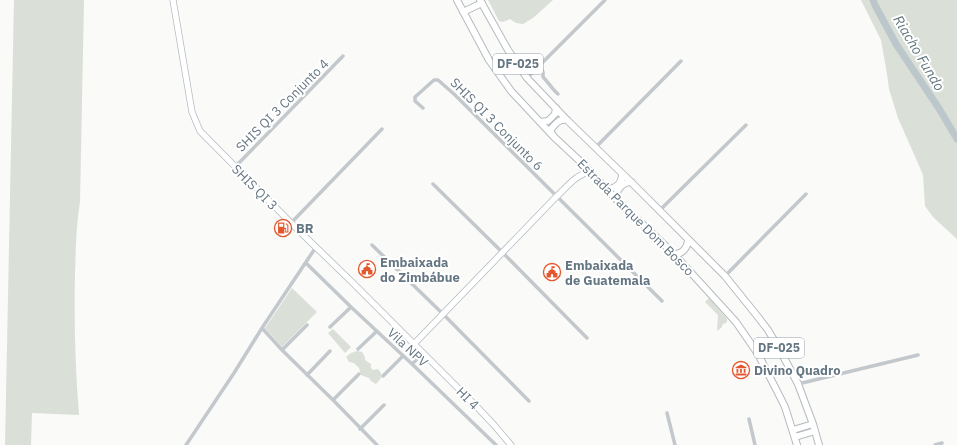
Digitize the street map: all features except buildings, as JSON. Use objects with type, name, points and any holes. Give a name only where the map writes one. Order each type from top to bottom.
[{"type":"main road","name":"Estrada Parque Dom Bosco","points":[[457,0],[489,60],[511,91],[553,136],[681,261],[736,322],[758,354],[785,407],[797,445]]},
{"type":"main road","name":"Estrada Parque Dom Bosco","points":[[481,2],[508,50],[528,78],[567,120],[725,276],[768,330],[798,384],[819,445]]},
{"type":"main road","points":[[463,12],[481,2]]},
{"type":"main road","points":[[540,122],[548,122],[556,114],[556,108]]},
{"type":"main road","points":[[553,136],[551,129],[554,125],[559,120],[567,120]]},
{"type":"main road","points":[[606,189],[613,189],[621,182],[622,174]]},
{"type":"main road","points":[[617,200],[617,192],[625,183],[631,182]]},
{"type":"main road","points":[[674,254],[681,253],[688,246],[688,240]]},
{"type":"main road","points":[[681,261],[691,248],[695,247]]},
{"type":"main road","points":[[792,430],[812,424]]},
{"type":"main road","points":[[795,437],[815,431]]},
{"type":"street","name":"SHIS QI 3","points":[[173,0],[191,105],[200,131],[423,353]]},
{"type":"street","points":[[528,78],[605,0]]},
{"type":"street","name":"SHIS QI 3 Conjunto 4","points":[[235,167],[343,56]]},
{"type":"street","points":[[595,148],[681,61]]},
{"type":"street","points":[[540,66],[544,77],[558,94]]},
{"type":"street","name":"SHIS QI 3 Conjunto 6","points":[[423,108],[414,100],[415,97],[434,80],[438,80],[454,94],[556,197]]},
{"type":"street","points":[[659,211],[746,124]]},
{"type":"street","points":[[291,223],[382,129]]},
{"type":"street","points":[[578,177],[582,170],[583,164]]},
{"type":"street","points":[[414,344],[556,197],[578,177],[584,173],[590,172]]},
{"type":"street","points":[[433,184],[587,338]]},
{"type":"street","points":[[725,276],[806,194]]},
{"type":"street","points":[[556,197],[662,301]]},
{"type":"street","points":[[372,245],[529,401]]},
{"type":"street","points":[[186,445],[316,247]]},
{"type":"street","name":"Vila NPV","points":[[306,263],[496,445]]},
{"type":"street","points":[[330,327],[351,307]]},
{"type":"street","points":[[282,350],[307,325]]},
{"type":"street","points":[[262,328],[377,445]]},
{"type":"street","points":[[358,349],[376,331]]},
{"type":"street","points":[[307,375],[330,351]]},
{"type":"street","points":[[412,364],[423,353]]},
{"type":"street","name":"HI 4","points":[[423,353],[490,420],[511,445]]},
{"type":"street","points":[[798,384],[918,355]]},
{"type":"street","points":[[383,376],[403,356]]},
{"type":"street","points":[[333,400],[359,374]]},
{"type":"street","points":[[360,428],[384,405]]},
{"type":"street","points":[[667,413],[675,445]]},
{"type":"street","points":[[748,419],[755,445]]},
{"type":"street","points":[[935,445],[942,443]]},
{"type":"shaded area","points":[[14,0],[84,0],[80,202],[76,237],[75,290],[76,361],[79,415],[32,413],[31,445],[5,445]]},
{"type":"shaded area","points":[[488,0],[553,0],[533,18],[523,24],[516,23],[510,19],[503,22],[499,21]]},
{"type":"shaded area","points":[[861,0],[957,0],[957,239],[934,218],[925,206],[923,175],[898,118],[889,89],[881,40]]},
{"type":"shaded area","points":[[292,288],[317,312],[282,347],[265,328]]},
{"type":"shaded area","points":[[709,298],[727,319],[727,322],[717,331],[718,315],[705,302]]},
{"type":"shaded area","points":[[333,329],[351,347],[345,353],[328,333]]},
{"type":"shaded area","points":[[357,351],[362,352],[365,360],[371,364],[371,368],[373,370],[378,369],[381,373],[381,378],[376,384],[369,378],[361,375],[359,368],[354,363],[349,362],[346,357]]},
{"type":"waterway","name":"Riacho Fundo","points":[[873,0],[896,44],[940,110],[957,139]]},
{"type":"place","name":"BR","points":[[283,228]]},
{"type":"place","name":"Embaixada do Zimbábue","points":[[367,269]]},
{"type":"place","name":"Embaixada de Guatemala","points":[[552,272]]},
{"type":"place","name":"Divino Quadro","points":[[741,370]]}]
